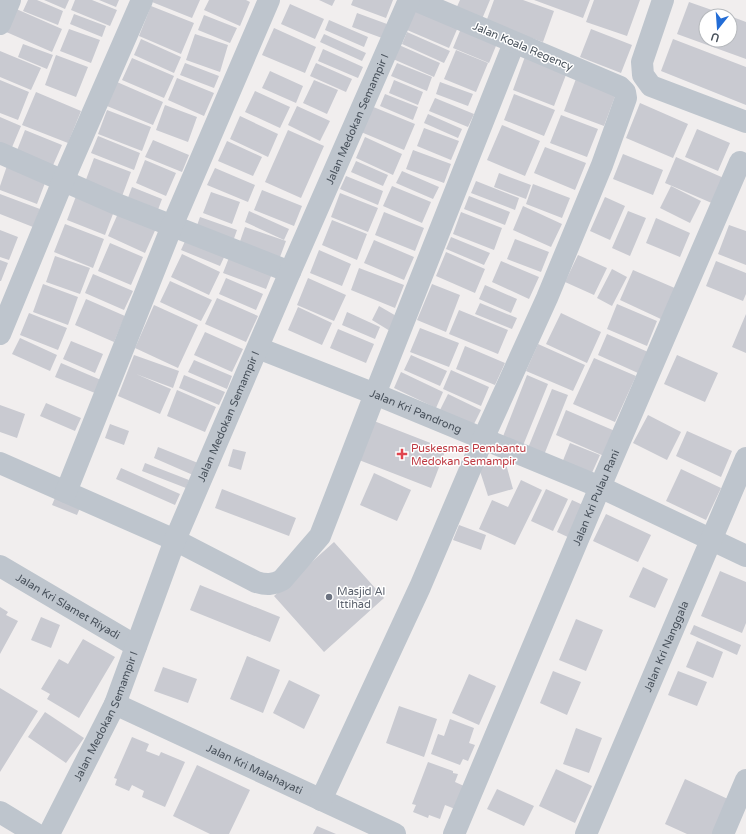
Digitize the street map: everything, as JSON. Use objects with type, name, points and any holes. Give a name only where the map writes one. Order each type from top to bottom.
[{"type":"street","points":[[0,24],[10,0]]},
{"type":"street","points":[[0,334],[63,181],[142,0]]},
{"type":"street","points":[[66,492],[172,226],[269,0]]},
{"type":"street","name":"Jalan Medokan Semampir I","points":[[49,834],[115,704],[175,540],[409,0]]},
{"type":"street","name":"Jalan Koala Regency","points":[[415,0],[620,87],[625,92],[626,98],[602,165],[547,298],[483,439]]},
{"type":"street","points":[[663,0],[642,62],[642,75],[651,86],[746,122]]},
{"type":"street","points":[[0,463],[175,540],[256,582],[265,585],[282,580],[320,536],[514,43]]},
{"type":"street","points":[[0,153],[172,226],[290,272]]},
{"type":"street","name":"Jalan Kri Pulau Rani","points":[[454,834],[740,162]]},
{"type":"street","name":"Jalan Kri Pandrong","points":[[258,348],[375,394],[600,488],[746,556]]},
{"type":"street","points":[[321,800],[423,580],[483,439]]},
{"type":"street","name":"Jalan Kri Nanggala","points":[[586,834],[746,458]]},
{"type":"street","name":"Jalan Kri Slamet Riyadi","points":[[0,566],[136,646]]},
{"type":"street","name":"Jalan Kri Malahayati","points":[[115,704],[395,834]]},
{"type":"street","points":[[723,834],[746,780]]},
{"type":"street","points":[[0,812],[36,834]]},
{"type":"building","points":[[28,0],[37,0],[63,11],[58,25],[23,11]]},
{"type":"building","points":[[44,0],[69,0],[65,9]]},
{"type":"building","points":[[75,0],[92,0],[117,10],[110,26],[71,10]]},
{"type":"building","points":[[99,0],[119,0],[116,7]]},
{"type":"building","points":[[147,0],[200,0],[192,18]]},
{"type":"building","points":[[209,0],[246,0],[250,2],[240,26],[204,10]]},
{"type":"building","points":[[319,0],[335,0],[332,6]]},
{"type":"building","points":[[353,0],[393,0],[386,18],[351,5]]},
{"type":"building","points":[[460,0],[490,0],[482,19],[456,9]]},
{"type":"building","points":[[494,0],[523,0],[554,11],[543,42],[486,22]]},
{"type":"building","points":[[534,0],[590,0],[583,18]]},
{"type":"building","points":[[594,0],[640,0],[627,36],[586,22]]},
{"type":"building","points":[[689,2],[706,8],[698,8],[698,42],[677,34]]},
{"type":"building","points":[[418,3],[461,20],[449,48],[407,30]]},
{"type":"building","points":[[290,4],[324,19],[315,39],[281,24]]},
{"type":"building","points":[[151,6],[194,23],[181,54],[139,36]]},
{"type":"building","points":[[14,8],[62,29],[52,52],[4,31]]},
{"type":"building","points":[[357,13],[387,24],[382,38],[352,27]]},
{"type":"building","points":[[74,14],[106,26],[102,37],[70,24]]},
{"type":"building","points":[[204,15],[237,28],[230,43],[198,30]]},
{"type":"building","points":[[738,19],[746,22],[746,59],[716,48],[738,48]]},
{"type":"building","points":[[329,20],[368,37],[364,47],[325,30]]},
{"type":"building","points":[[462,26],[498,41],[489,63],[453,48]]},
{"type":"building","points":[[274,28],[316,47],[305,73],[262,55]]},
{"type":"building","points":[[69,29],[100,40],[91,63],[60,51]]},
{"type":"building","points":[[591,29],[632,45],[621,73],[580,57]]},
{"type":"building","points":[[407,32],[450,51],[444,63],[402,44]]},
{"type":"building","points":[[195,34],[228,45],[220,72],[186,60]]},
{"type":"building","points":[[324,34],[366,53],[362,61],[320,42]]},
{"type":"building","points":[[141,39],[181,57],[174,73],[134,55]]},
{"type":"building","points":[[673,39],[746,67],[746,105],[661,71]]},
{"type":"building","points":[[23,44],[53,55],[47,69],[18,57]]},
{"type":"building","points":[[399,45],[440,63],[434,77],[393,59]]},
{"type":"building","points":[[323,49],[363,67],[358,78],[318,61]]},
{"type":"building","points":[[456,50],[488,63],[476,92],[444,79]]},
{"type":"building","points":[[0,51],[41,68],[31,90],[0,77]]},
{"type":"building","points":[[527,51],[569,67],[554,106],[513,90]]},
{"type":"building","points":[[56,55],[88,67],[76,97],[45,85]]},
{"type":"building","points":[[132,58],[174,76],[164,98],[122,80]]},
{"type":"building","points":[[185,63],[219,76],[214,88],[180,75]]},
{"type":"building","points":[[316,63],[352,79],[346,92],[310,76]]},
{"type":"building","points":[[397,63],[432,77],[427,91],[391,76]]},
{"type":"building","points":[[270,71],[303,86],[296,103],[262,88]]},
{"type":"building","points":[[577,76],[617,91],[604,126],[564,111]]},
{"type":"building","points":[[177,78],[214,93],[204,116],[168,100]]},
{"type":"building","points":[[0,80],[29,92],[18,120],[0,113]]},
{"type":"building","points":[[314,80],[338,90],[327,114],[303,103]]},
{"type":"building","points":[[394,80],[423,92],[418,105],[389,93]]},
{"type":"building","points":[[117,82],[163,102],[153,125],[107,106]]},
{"type":"building","points":[[440,82],[473,94],[468,106],[436,94]]},
{"type":"building","points":[[255,91],[290,107],[280,128],[245,112]]},
{"type":"building","points":[[36,92],[81,111],[68,143],[22,125]]},
{"type":"building","points":[[385,94],[418,107],[413,120],[380,106]]},
{"type":"building","points":[[514,94],[555,110],[544,136],[504,120]]},
{"type":"building","points":[[435,98],[474,114],[468,127],[429,111]]},
{"type":"building","points":[[640,103],[688,124],[673,158],[626,138]]},
{"type":"building","points":[[165,105],[197,117],[188,142],[156,130]]},
{"type":"building","points":[[297,106],[330,121],[320,141],[288,125]]},
{"type":"building","points":[[371,106],[415,124],[404,150],[361,132]]},
{"type":"building","points":[[107,110],[151,127],[142,151],[98,134]]},
{"type":"building","points":[[428,114],[462,129],[458,138],[424,123]]},
{"type":"building","points":[[561,115],[598,129],[587,157],[550,143]]},
{"type":"building","points":[[240,116],[278,134],[268,157],[230,139]]},
{"type":"building","points":[[0,117],[21,126],[10,152],[0,148]]},
{"type":"building","points":[[502,125],[540,141],[525,176],[487,160]]},
{"type":"building","points":[[424,128],[459,141],[451,160],[417,146]]},
{"type":"building","points":[[697,129],[730,143],[718,171],[685,157]]},
{"type":"building","points":[[25,130],[62,145],[50,172],[14,158]]},
{"type":"building","points":[[288,130],[324,146],[301,198],[265,182]]},
{"type":"building","points":[[98,136],[140,153],[134,170],[91,153]]},
{"type":"building","points":[[365,137],[402,154],[393,175],[356,158]]},
{"type":"building","points":[[153,140],[189,155],[182,172],[145,157]]},
{"type":"building","points":[[227,141],[262,157],[253,176],[218,161]]},
{"type":"building","points":[[545,147],[586,163],[575,190],[534,173]]},
{"type":"building","points":[[413,150],[451,164],[444,183],[406,169]]},
{"type":"building","points":[[623,154],[663,170],[653,195],[613,179]]},
{"type":"building","points":[[676,157],[726,179],[714,204],[665,183]]},
{"type":"building","points":[[94,158],[131,172],[121,199],[84,185]]},
{"type":"building","points":[[9,160],[48,175],[37,204],[0,190]]},
{"type":"building","points":[[145,160],[176,173],[166,196],[136,183]]},
{"type":"building","points":[[356,161],[388,175],[383,186],[351,172]]},
{"type":"building","points":[[215,168],[255,185],[248,202],[207,185]]},
{"type":"building","points":[[402,171],[439,187],[433,199],[396,183]]},
{"type":"building","points":[[499,173],[531,185],[526,199],[494,187]]},
{"type":"building","points":[[346,176],[383,191],[378,205],[340,189]]},
{"type":"building","points":[[476,181],[519,198],[515,210],[471,193]]},
{"type":"building","points":[[533,184],[570,198],[562,218],[526,204]]},
{"type":"building","points":[[392,186],[431,202],[422,223],[383,206]]},
{"type":"building","points":[[671,186],[701,201],[690,223],[660,208]]},
{"type":"building","points":[[132,187],[162,199],[156,215],[126,203]]},
{"type":"building","points":[[262,190],[302,206],[294,226],[254,210]]},
{"type":"building","points":[[78,191],[116,206],[105,235],[67,220]]},
{"type":"building","points":[[211,192],[240,202],[232,224],[203,213]]},
{"type":"building","points":[[340,193],[378,208],[368,232],[331,217]]},
{"type":"building","points":[[0,194],[40,209],[33,227],[0,214]]},
{"type":"building","points":[[469,196],[510,212],[505,225],[464,209]]},
{"type":"building","points":[[605,197],[625,206],[610,240],[590,231]]},
{"type":"building","points":[[523,206],[562,224],[551,247],[513,230]]},
{"type":"building","points":[[120,209],[157,226],[145,253],[108,236]]},
{"type":"building","points":[[249,211],[289,229],[284,240],[245,222]]},
{"type":"building","points":[[628,211],[646,218],[630,256],[612,248]]},
{"type":"building","points":[[384,212],[424,228],[415,251],[375,235]]},
{"type":"building","points":[[461,212],[502,228],[494,250],[453,234]]},
{"type":"building","points":[[200,217],[237,230],[231,247],[194,234]]},
{"type":"building","points":[[656,218],[690,233],[680,257],[646,243]]},
{"type":"building","points":[[332,220],[367,234],[357,260],[322,245]]},
{"type":"building","points":[[65,224],[104,239],[93,268],[54,252]]},
{"type":"building","points":[[729,225],[746,231],[746,265],[718,254]]},
{"type":"building","points":[[245,227],[286,241],[277,265],[237,250]]},
{"type":"building","points":[[0,230],[18,237],[9,260],[0,257]]},
{"type":"building","points":[[451,237],[490,253],[484,265],[446,249]]},
{"type":"building","points":[[186,239],[226,253],[220,266],[181,250]]},
{"type":"building","points":[[515,239],[549,252],[541,272],[507,259]]},
{"type":"building","points":[[374,240],[414,257],[404,280],[364,263]]},
{"type":"building","points":[[110,243],[143,257],[131,285],[98,271]]},
{"type":"building","points":[[319,250],[351,264],[342,286],[310,273]]},
{"type":"building","points":[[446,252],[485,269],[475,293],[436,276]]},
{"type":"building","points":[[182,254],[220,272],[209,295],[171,277]]},
{"type":"building","points":[[230,255],[273,271],[266,289],[223,273]]},
{"type":"building","points":[[578,255],[607,268],[594,295],[565,282]]},
{"type":"building","points":[[55,256],[90,268],[80,294],[46,282]]},
{"type":"building","points":[[0,260],[8,263],[1,281],[0,281]]},
{"type":"building","points":[[501,261],[539,277],[529,299],[492,282]]},
{"type":"building","points":[[716,261],[746,273],[746,294],[743,301],[706,286]]},
{"type":"building","points":[[359,268],[404,285],[395,308],[351,290]]},
{"type":"building","points":[[612,269],[627,277],[612,306],[597,298]]},
{"type":"building","points":[[633,270],[677,289],[663,320],[620,300]]},
{"type":"building","points":[[93,274],[133,291],[124,310],[85,293]]},
{"type":"building","points":[[226,278],[263,294],[256,310],[219,294]]},
{"type":"building","points":[[308,278],[346,295],[334,321],[297,305]]},
{"type":"building","points":[[170,281],[212,300],[201,321],[160,302]]},
{"type":"building","points":[[43,284],[78,297],[68,325],[33,312]]},
{"type":"building","points":[[432,284],[460,295],[446,332],[417,320]]},
{"type":"building","points":[[485,285],[517,299],[511,313],[479,299]]},
{"type":"building","points":[[217,298],[258,316],[246,342],[205,324]]},
{"type":"building","points":[[86,299],[125,316],[114,342],[75,325]]},
{"type":"building","points":[[480,303],[517,318],[512,329],[475,314]]},
{"type":"building","points":[[617,304],[657,321],[647,346],[607,329]]},
{"type":"building","points":[[154,305],[198,325],[178,368],[135,348]]},
{"type":"building","points":[[379,306],[398,317],[390,331],[372,320]]},
{"type":"building","points":[[298,307],[332,323],[322,345],[288,330]]},
{"type":"building","points":[[459,310],[508,330],[498,354],[449,334]]},
{"type":"building","points":[[347,312],[380,327],[375,339],[342,325]]},
{"type":"building","points":[[29,313],[67,328],[58,350],[20,335]]},
{"type":"building","points":[[561,313],[601,332],[587,363],[546,344]]},
{"type":"building","points":[[746,314],[746,353],[732,347]]},
{"type":"building","points":[[420,328],[459,343],[449,367],[410,352]]},
{"type":"building","points":[[338,329],[374,344],[366,363],[330,348]]},
{"type":"building","points":[[205,332],[243,349],[232,372],[194,355]]},
{"type":"building","points":[[607,334],[648,352],[638,373],[598,355]]},
{"type":"building","points":[[20,338],[57,355],[50,371],[12,354]]},
{"type":"building","points":[[71,341],[103,354],[95,373],[63,359]]},
{"type":"building","points":[[538,344],[585,365],[573,391],[526,371]]},
{"type":"building","points":[[465,346],[505,363],[495,385],[456,369]]},
{"type":"building","points":[[134,355],[179,371],[173,388],[136,374],[171,389],[160,414],[118,396]]},
{"type":"building","points":[[411,355],[447,371],[440,386],[404,370]]},
{"type":"building","points":[[677,355],[718,373],[705,402],[664,384]]},
{"type":"building","points":[[594,358],[636,376],[615,422],[573,404]]},
{"type":"building","points":[[194,360],[232,376],[227,389],[188,372]]},
{"type":"building","points":[[61,363],[101,380],[95,393],[55,377]]},
{"type":"building","points":[[451,370],[489,387],[481,406],[443,389]]},
{"type":"building","points":[[401,372],[443,392],[436,408],[394,388]]},
{"type":"building","points":[[184,375],[225,392],[219,405],[179,388]]},
{"type":"building","points":[[527,375],[548,384],[522,448],[502,439]]},
{"type":"building","points":[[552,389],[568,395],[544,455],[528,448]]},
{"type":"building","points":[[177,390],[216,407],[205,432],[167,416]]},
{"type":"building","points":[[448,394],[481,410],[473,426],[440,410]]},
{"type":"building","points":[[46,403],[81,418],[75,431],[40,416]]},
{"type":"building","points":[[0,405],[25,414],[17,438],[0,432]]},
{"type":"building","points":[[566,410],[615,431],[604,456],[556,435]]},
{"type":"building","points":[[648,415],[681,432],[667,460],[633,443]]},
{"type":"building","name":"Puskesmas Pembantu Medokan Semampir","points":[[374,421],[446,449],[431,488],[359,460]]},
{"type":"building","points":[[110,424],[129,431],[124,445],[105,438]]},
{"type":"building","points":[[687,431],[732,451],[721,477],[676,456]]},
{"type":"building","points":[[570,443],[600,455],[591,475],[562,463]]},
{"type":"building","points":[[158,447],[198,463],[193,475],[154,458]]},
{"type":"building","points":[[233,449],[246,452],[241,470],[228,466]]},
{"type":"building","points":[[504,457],[513,489],[488,496],[478,465]]},
{"type":"building","points":[[145,463],[189,480],[186,488],[142,471]]},
{"type":"building","points":[[121,468],[180,494],[175,505],[116,479]]},
{"type":"building","points":[[681,469],[721,488],[706,520],[666,501]]},
{"type":"building","points":[[374,473],[411,490],[397,521],[360,505]]},
{"type":"building","points":[[521,480],[542,490],[515,545],[479,529],[492,500],[508,507]]},
{"type":"building","points":[[222,489],[296,518],[289,536],[215,508]]},
{"type":"building","points":[[546,489],[568,499],[553,531],[531,521]]},
{"type":"building","points":[[57,493],[82,503],[77,515],[52,505]]},
{"type":"building","points":[[572,500],[585,506],[570,538],[557,532]]},
{"type":"building","points":[[606,514],[651,535],[638,562],[593,541]]},
{"type":"building","points":[[459,525],[486,535],[481,550],[453,540]]},
{"type":"building","name":"Masjid Al Ittihad","points":[[334,542],[384,598],[324,652],[274,596]]},
{"type":"building","points":[[643,567],[668,579],[655,608],[629,597]]},
{"type":"building","points":[[720,571],[746,582],[746,623],[742,633],[701,616]]},
{"type":"building","points":[[200,585],[280,617],[270,642],[190,610]]},
{"type":"building","points":[[0,607],[8,612],[6,615],[18,621],[0,654]]},
{"type":"building","points":[[41,617],[60,625],[51,648],[31,640]]},
{"type":"building","points":[[576,619],[603,630],[586,671],[559,660]]},
{"type":"building","points":[[694,625],[741,645],[737,655],[690,634]]},
{"type":"building","points":[[83,639],[115,657],[79,718],[47,699],[50,694],[41,689],[59,659],[68,664]]},
{"type":"building","points":[[697,641],[723,652],[713,678],[686,667]]},
{"type":"building","points":[[247,656],[280,670],[263,713],[230,699]]},
{"type":"building","points":[[163,667],[197,679],[188,703],[154,691]]},
{"type":"building","points":[[553,671],[581,682],[567,715],[540,703]]},
{"type":"building","points":[[678,671],[707,682],[697,706],[668,695]]},
{"type":"building","points":[[469,674],[496,686],[479,725],[452,713]]},
{"type":"building","points":[[289,680],[320,695],[304,729],[273,713]]},
{"type":"building","points":[[0,688],[38,711],[0,772]]},
{"type":"building","points":[[399,706],[437,719],[424,757],[386,743]]},
{"type":"building","points":[[45,712],[84,738],[66,763],[28,737]]},
{"type":"building","points":[[450,719],[474,728],[469,743],[475,745],[468,761],[463,759],[460,765],[431,754],[438,734],[444,736]]},
{"type":"building","points":[[576,728],[602,738],[589,773],[563,764]]},
{"type":"building","points":[[132,737],[149,744],[146,751],[159,756],[161,752],[185,762],[165,807],[142,797],[144,791],[132,785],[129,791],[115,785],[117,779],[114,778]]},
{"type":"building","points":[[428,762],[458,774],[455,782],[464,786],[455,809],[445,805],[440,819],[429,815],[428,818],[413,812],[416,805],[412,804]]},
{"type":"building","points":[[197,765],[250,790],[229,834],[210,834],[173,816]]},
{"type":"building","points":[[556,769],[592,786],[575,823],[539,806]]},
{"type":"building","points":[[685,779],[730,800],[714,834],[687,834],[665,824]]},
{"type":"building","points":[[497,789],[534,806],[524,826],[487,809]]},
{"type":"building","points":[[317,826],[336,834],[313,834]]},
{"type":"place","name":"Puskesmas Pembantu Medokan Semampir","points":[[402,454]]},
{"type":"place","name":"Masjid Al Ittihad","points":[[329,597]]}]
